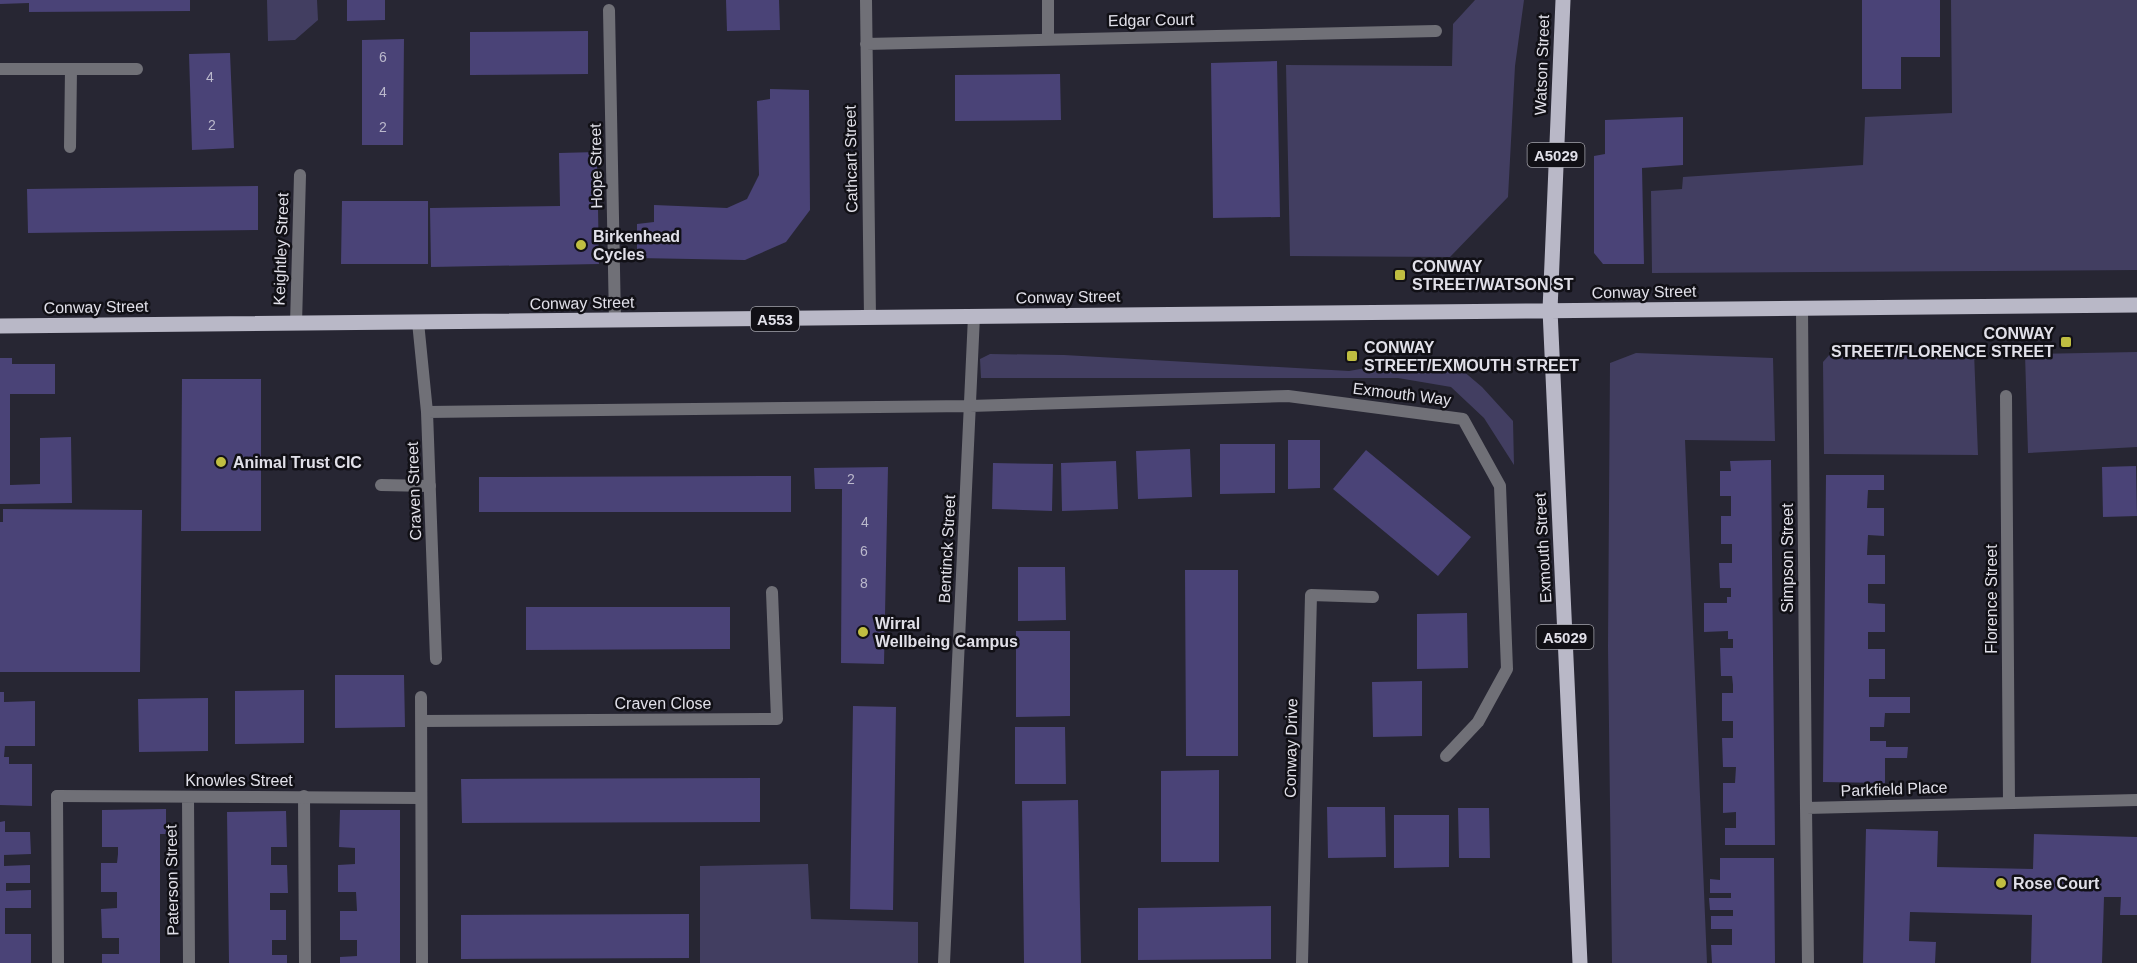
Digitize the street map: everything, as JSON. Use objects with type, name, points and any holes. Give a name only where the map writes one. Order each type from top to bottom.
[{"type":"main road","name":"Watson Street","points":[[1550,310],[1563,0]]},
{"type":"main road","name":"Conway Street","points":[[0,326],[2137,305]]},
{"type":"main road","name":"Exmouth Street","points":[[1550,310],[1580,963]]},
{"type":"street","name":"Cathcart Street","points":[[866,0],[870,318]]},
{"type":"street","points":[[1048,0],[1048,39]]},
{"type":"street","name":"Hope Street","points":[[609,10],[615,321]]},
{"type":"street","name":"Edgar Court","points":[[866,44],[1436,31]]},
{"type":"street","points":[[0,69],[137,69]]},
{"type":"street","points":[[70,147],[71,69]]},
{"type":"street","name":"Keightley Street","points":[[296,324],[300,175]]},
{"type":"street","name":"Simpson Street","points":[[1802,308],[1806,808]]},
{"type":"street","name":"Bentinck Street","points":[[944,963],[974,316]]},
{"type":"street","name":"Craven Street","points":[[418,322],[427,412],[436,659]]},
{"type":"street","name":"Exmouth Way","points":[[970,406],[1288,396],[1463,419],[1500,486],[1507,669],[1478,722],[1446,756]]},
{"type":"street","name":"Florence Street","points":[[2006,396],[2009,803]]},
{"type":"street","points":[[427,412],[970,406]]},
{"type":"street","points":[[381,485],[430,486]]},
{"type":"street","name":"Craven Close","points":[[421,720],[777,720],[772,592]]},
{"type":"street","name":"Conway Drive","points":[[1302,963],[1311,595],[1373,597]]},
{"type":"street","points":[[421,697],[422,963]]},
{"type":"street","name":"Knowles Street","points":[[58,963],[57,796],[421,798]]},
{"type":"street","name":"Paterson Street","points":[[188,796],[189,963]]},
{"type":"street","points":[[304,796],[305,963]]},
{"type":"street","name":"Parkfield Place","points":[[1806,808],[2137,800]]},
{"type":"street","points":[[1806,808],[1808,963]]},
{"type":"shaded area","points":[[267,0],[317,0],[318,20],[295,40],[268,41]]},
{"type":"shaded area","points":[[1475,0],[1524,0],[1515,66],[1508,197],[1450,257],[1290,256],[1286,65],[1452,66],[1453,24]]},
{"type":"shaded area","points":[[1951,0],[2137,0],[2137,270],[1652,273],[1651,191],[1682,189],[1683,177],[1863,165],[1865,117],[1952,113]]},
{"type":"shaded area","points":[[1974,352],[1978,455],[1824,454],[1823,362],[1830,354]]},
{"type":"shaded area","points":[[2137,352],[2137,447],[2028,453],[2025,354]]},
{"type":"shaded area","points":[[1636,353],[1773,358],[1775,441],[1685,440],[1707,963],[1612,963],[1608,647],[1610,363]]},
{"type":"shaded area","points":[[990,354],[1064,355],[1349,371],[1422,358],[1449,359],[1482,387],[1513,421],[1514,465],[1484,418],[1451,387],[1398,378],[981,378],[980,359]]},
{"type":"shaded area","points":[[808,864],[811,919],[918,922],[918,963],[700,963],[700,866]]},
{"type":"building","points":[[0,0],[190,0],[190,11],[29,12],[29,3],[0,4]]},
{"type":"building","points":[[347,0],[385,0],[385,20],[347,21]]},
{"type":"building","points":[[726,0],[779,0],[780,30],[727,31]]},
{"type":"building","points":[[1862,0],[1940,0],[1940,57],[1901,57],[1901,89],[1862,89]]},
{"type":"building","points":[[588,31],[588,74],[470,75],[470,32]]},
{"type":"building","points":[[404,39],[403,145],[362,145],[362,40]]},
{"type":"building","points":[[230,53],[234,148],[192,150],[189,54]]},
{"type":"building","points":[[1277,61],[1280,217],[1213,218],[1211,63]]},
{"type":"building","points":[[1060,74],[1061,120],[955,121],[955,75]]},
{"type":"building","points":[[770,89],[809,90],[810,210],[786,242],[745,260],[637,258],[637,224],[654,222],[654,205],[727,208],[747,199],[759,175],[757,101],[770,99]]},
{"type":"building","points":[[1683,117],[1683,165],[1642,168],[1644,264],[1603,264],[1594,253],[1594,156],[1605,154],[1605,120]]},
{"type":"building","points":[[597,152],[599,264],[431,267],[430,208],[560,206],[559,153]]},
{"type":"building","points":[[258,186],[258,230],[28,233],[27,189]]},
{"type":"building","points":[[342,201],[428,201],[428,264],[341,264]]},
{"type":"building","points":[[0,358],[12,358],[12,364],[55,364],[55,394],[10,394],[10,485],[40,484],[40,438],[71,437],[72,503],[0,504]]},
{"type":"building","name":"Animal Trust CIC","points":[[182,379],[261,379],[261,531],[181,531]]},
{"type":"building","points":[[1288,440],[1320,440],[1320,488],[1288,489]]},
{"type":"building","points":[[1220,444],[1275,444],[1275,493],[1220,494]]},
{"type":"building","points":[[1190,449],[1192,497],[1138,499],[1136,451]]},
{"type":"building","points":[[1366,450],[1471,537],[1438,576],[1333,489]]},
{"type":"building","points":[[1771,460],[1775,845],[1725,845],[1725,828],[1736,828],[1736,812],[1723,813],[1723,783],[1735,783],[1736,767],[1723,767],[1722,738],[1733,738],[1733,721],[1722,721],[1722,693],[1733,693],[1733,685],[1732,676],[1721,676],[1720,648],[1733,648],[1733,639],[1728,639],[1728,631],[1704,632],[1704,603],[1727,603],[1727,597],[1731,597],[1731,588],[1720,588],[1719,563],[1732,563],[1732,544],[1721,544],[1721,516],[1731,516],[1731,496],[1720,496],[1720,471],[1731,471],[1730,461]]},
{"type":"building","points":[[1116,461],[1118,509],[1062,511],[1061,463]]},
{"type":"building","points":[[993,463],[1053,464],[1052,511],[992,509]]},
{"type":"building","points":[[2136,466],[2137,516],[2103,517],[2102,467]]},
{"type":"building","points":[[888,467],[884,664],[841,663],[842,489],[815,489],[814,468]]},
{"type":"building","points":[[1826,475],[1884,475],[1884,490],[1868,490],[1867,508],[1884,508],[1884,536],[1868,535],[1867,555],[1885,555],[1885,584],[1868,584],[1868,603],[1885,604],[1885,632],[1868,632],[1868,649],[1885,649],[1885,679],[1869,679],[1869,697],[1910,697],[1910,713],[1885,713],[1884,727],[1870,727],[1870,741],[1886,741],[1886,747],[1908,747],[1907,758],[1885,758],[1885,783],[1823,782]]},
{"type":"building","points":[[791,476],[791,512],[479,512],[479,477]]},
{"type":"building","points":[[3,509],[142,510],[140,672],[0,672],[0,522],[3,522]]},
{"type":"building","points":[[1018,567],[1065,567],[1066,620],[1018,621]]},
{"type":"building","points":[[1185,570],[1238,570],[1238,756],[1186,756]]},
{"type":"building","points":[[526,607],[730,607],[730,649],[526,650]]},
{"type":"building","points":[[1467,613],[1468,668],[1417,669],[1417,614]]},
{"type":"building","points":[[1016,631],[1070,631],[1070,716],[1016,717]]},
{"type":"building","points":[[335,675],[404,675],[405,727],[335,728]]},
{"type":"building","points":[[1422,681],[1422,736],[1373,737],[1372,682]]},
{"type":"building","points":[[304,690],[304,743],[235,744],[235,691]]},
{"type":"building","points":[[0,692],[4,692],[4,702],[35,701],[35,746],[5,746],[4,757],[9,757],[9,764],[32,764],[32,806],[0,805]]},
{"type":"building","points":[[208,698],[208,751],[139,752],[138,699]]},
{"type":"building","points":[[853,706],[896,707],[893,910],[850,909]]},
{"type":"building","points":[[1015,727],[1065,727],[1066,784],[1015,784]]},
{"type":"building","points":[[1219,770],[1219,862],[1161,862],[1161,771]]},
{"type":"building","points":[[760,778],[760,822],[462,823],[461,779]]},
{"type":"building","points":[[1078,800],[1081,963],[1024,963],[1022,801]]},
{"type":"building","points":[[1327,807],[1385,807],[1386,857],[1328,858]]},
{"type":"building","points":[[1458,808],[1489,808],[1490,858],[1459,858]]},
{"type":"building","points":[[166,809],[166,834],[160,834],[160,963],[102,963],[102,954],[119,954],[119,938],[102,938],[101,909],[117,908],[117,892],[101,892],[101,863],[117,863],[118,847],[102,847],[102,810]]},
{"type":"building","points":[[340,810],[400,810],[400,963],[340,963],[340,957],[357,956],[357,940],[340,940],[340,911],[357,911],[356,892],[338,892],[338,865],[355,864],[355,848],[339,847]]},
{"type":"building","points":[[286,811],[287,847],[271,847],[271,865],[287,865],[288,893],[270,893],[270,910],[286,910],[286,940],[272,940],[272,955],[287,955],[287,963],[229,963],[227,812]]},
{"type":"building","points":[[1394,815],[1449,815],[1449,867],[1394,868]]},
{"type":"building","points":[[5,821],[5,832],[30,832],[31,854],[4,855],[4,866],[30,865],[30,883],[6,883],[6,891],[31,890],[31,908],[5,908],[5,934],[31,934],[31,963],[0,963],[0,822]]},
{"type":"building","name":"Rose Court","points":[[1866,829],[1938,831],[1937,867],[2033,869],[2034,834],[2137,837],[2137,915],[2120,915],[2121,897],[2104,897],[2102,963],[2031,963],[2032,915],[1910,912],[1909,941],[1936,942],[1935,963],[1863,963]]},
{"type":"building","points":[[1720,858],[1774,858],[1775,963],[1712,963],[1711,945],[1732,945],[1732,929],[1711,929],[1711,916],[1733,916],[1733,910],[1710,910],[1709,898],[1731,898],[1731,893],[1710,893],[1710,879],[1720,880]]},
{"type":"building","points":[[1271,906],[1271,959],[1138,960],[1138,908]]},
{"type":"building","points":[[689,914],[689,958],[461,959],[461,915]]},
{"type":"place","name":"Birkenhead Cycles","points":[[581,245]]},
{"type":"place","name":"CONWAY STREET/WATSON ST","points":[[1400,275]]},
{"type":"place","name":"CONWAY STREET/FLORENCE STREET","points":[[2066,342]]},
{"type":"place","name":"CONWAY STREET/EXMOUTH STREET","points":[[1352,356]]},
{"type":"place","name":"Animal Trust CIC","points":[[221,462]]},
{"type":"place","name":"Wirral Wellbeing Campus","points":[[863,632]]},
{"type":"place","name":"Rose Court","points":[[2001,883]]}]
